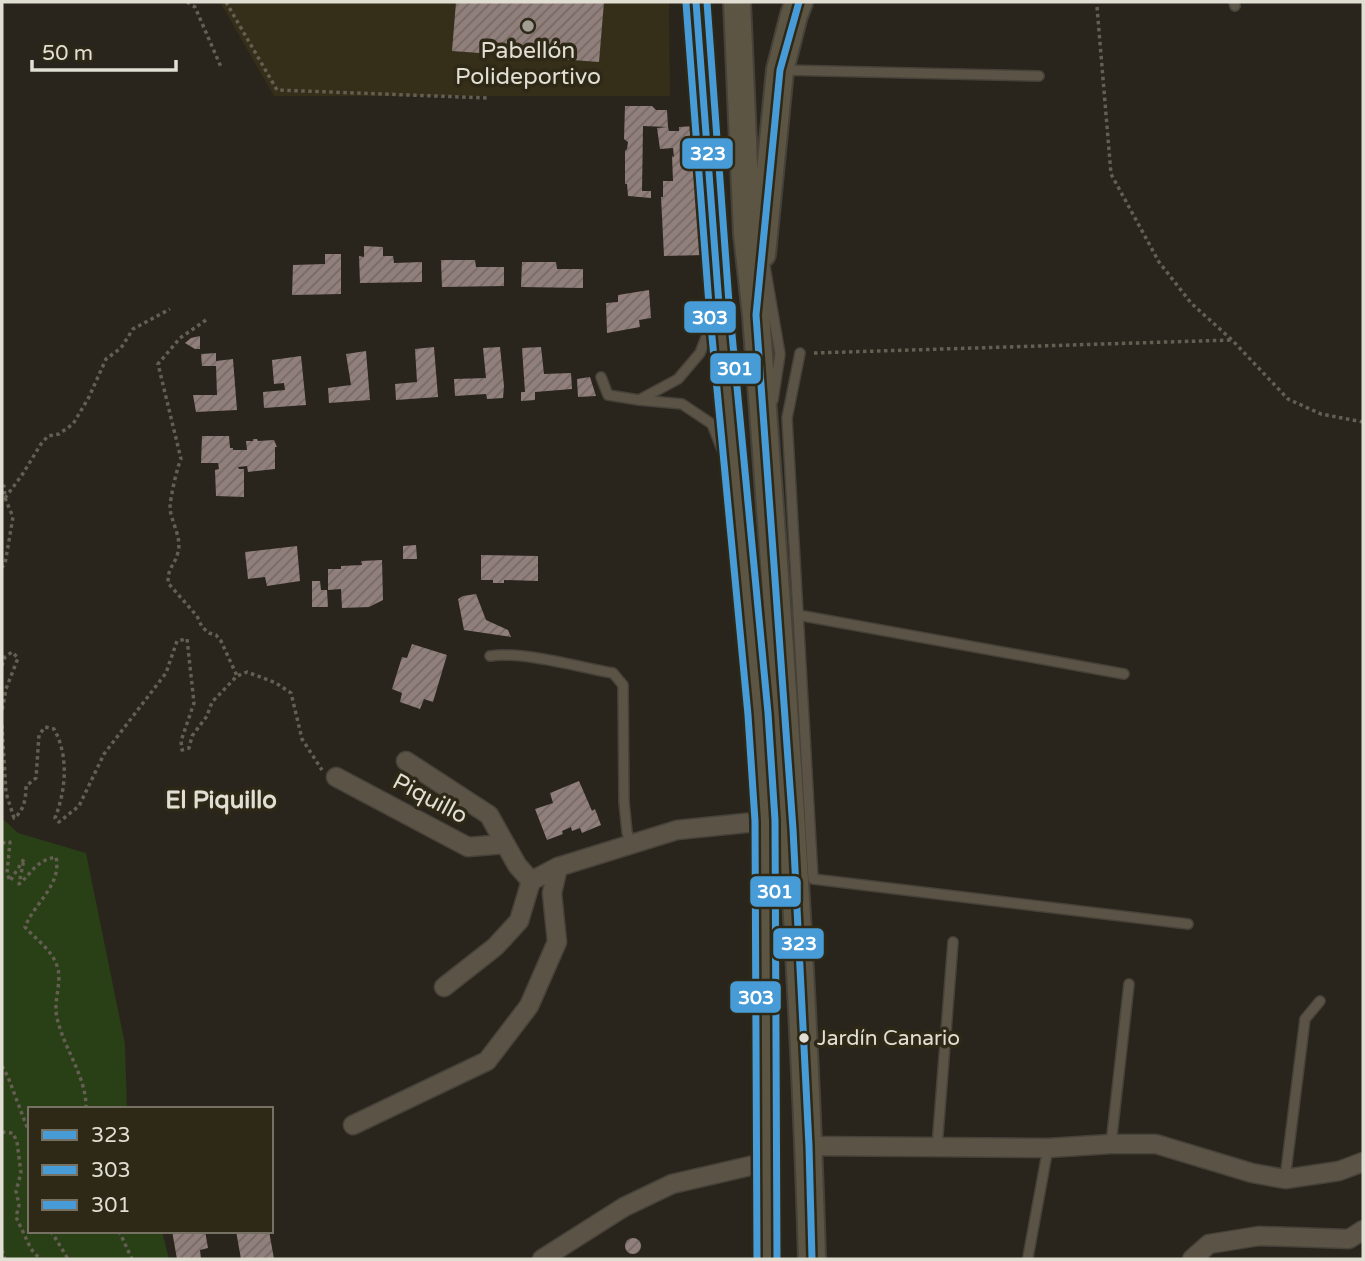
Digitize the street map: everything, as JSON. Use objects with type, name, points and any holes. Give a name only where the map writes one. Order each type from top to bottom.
[{"type":"main road","points":[[696,2],[719,304],[758,715],[765,821],[768,1259]]},
{"type":"main road","points":[[737,2],[747,233],[756,315],[793,829],[812,1259]]},
{"type":"main road","points":[[756,315],[780,70],[793,15],[799,2]]},
{"type":"street","points":[[406,761],[489,816],[517,866],[531,881]]},
{"type":"street","name":"Piquillo","points":[[336,776],[468,847],[505,844]]},
{"type":"street","points":[[444,987],[495,947],[519,921],[531,881],[558,867],[677,830],[765,821]]},
{"type":"street","points":[[353,1125],[487,1061],[529,1006],[557,942],[552,893],[558,867]]},
{"type":"street","points":[[809,1146],[1048,1148],[1156,1144],[1252,1173],[1285,1179],[1339,1171],[1363,1162]]},
{"type":"street","points":[[542,1259],[624,1207],[671,1184],[767,1162]]},
{"type":"street","points":[[1192,1259],[1209,1244],[1259,1236],[1349,1239],[1363,1230]]},
{"type":"lane","points":[[780,70],[1039,76]]},
{"type":"lane","points":[[762,250],[780,354],[766,447]]},
{"type":"lane","points":[[639,400],[678,379],[700,353],[719,304]]},
{"type":"lane","points":[[800,354],[787,418],[813,879],[1188,924]]},
{"type":"lane","points":[[601,377],[608,396],[682,404],[712,424],[735,480]]},
{"type":"lane","points":[[798,615],[1124,674]]},
{"type":"lane","points":[[490,656],[513,656],[613,673],[620,680],[624,699],[624,802],[631,844]]},
{"type":"lane","points":[[937,1147],[953,942]]},
{"type":"lane","points":[[1111,1144],[1129,984]]},
{"type":"lane","points":[[1285,1179],[1305,1019],[1320,1001]]},
{"type":"lane","points":[[1028,1257],[1048,1148]]},
{"type":"path","points":[[187,2],[195,6],[221,67]]},
{"type":"path","points":[[226,2],[277,90],[488,99]]},
{"type":"path","points":[[1097,7],[1111,174],[1159,262],[1191,303],[1232,340],[1288,399],[1321,414],[1363,422]]},
{"type":"path","points":[[5,498],[41,443],[48,436],[59,434],[73,424],[106,359],[121,348],[133,329],[170,309]]},
{"type":"path","points":[[206,320],[170,348],[158,364],[181,459],[176,468],[170,506],[177,528],[178,551],[168,569],[168,583],[197,616],[202,627],[221,641],[237,676]]},
{"type":"path","points":[[800,354],[1232,340]]},
{"type":"path","points":[[2,486],[13,517],[5,564],[2,567]]},
{"type":"path","points":[[2,725],[5,793],[13,818],[19,814],[26,796],[26,786],[36,778],[39,735],[45,727],[54,729],[64,751],[62,800],[55,818],[60,822],[73,808],[79,806],[104,754],[166,673],[177,641],[187,639],[194,703],[181,741],[182,750],[189,748],[192,736],[207,716],[212,702],[237,676],[247,671],[291,693],[302,739],[314,762],[325,773],[336,776]]},
{"type":"path","points":[[2,666],[5,657],[12,652],[18,658],[6,689],[2,711]]},
{"type":"path","points":[[2,843],[10,842],[7,873],[10,881],[24,859],[19,884],[30,870],[56,857],[57,876],[25,927],[43,942],[58,969],[56,1011],[64,1040],[86,1090],[86,1107]]},
{"type":"path","points":[[2,1066],[28,1130]]},
{"type":"path","points":[[2,1132],[13,1133],[17,1142],[21,1173],[16,1191],[19,1205],[16,1217],[31,1249],[40,1259]]},
{"type":"path","points":[[52,1233],[68,1259]]},
{"type":"path","points":[[120,1233],[132,1259]]},
{"type":"path","points":[[2,1250],[5,1259]]},
{"type":"shaded area","points":[[220,2],[669,2],[670,96],[274,96]]},
{"type":"green space","points":[[2,818],[18,833],[86,853],[125,1044],[127,1107],[28,1107],[28,1233],[162,1233],[169,1259],[2,1259]]},
{"type":"building","name":"Pabellón Polideportivo","points":[[456,2],[604,2],[599,62],[452,51]]},
{"type":"building","points":[[625,106],[652,106],[656,110],[667,110],[668,127],[643,126],[642,191],[651,191],[651,198],[628,196],[625,184],[625,151],[628,142],[624,139]]},
{"type":"building","points":[[695,126],[705,255],[664,256],[661,197],[663,181],[673,181],[672,156],[674,157],[673,148],[660,149],[657,128],[668,127],[669,131],[679,131],[679,127]]},
{"type":"building","points":[[364,246],[383,247],[383,256],[393,256],[394,263],[422,262],[422,282],[360,283],[359,256],[364,257]]},
{"type":"building","points":[[325,254],[341,254],[341,294],[292,295],[293,265],[325,264]]},
{"type":"building","points":[[441,260],[475,260],[476,267],[504,267],[504,286],[442,287]]},
{"type":"building","points":[[522,262],[556,262],[557,269],[583,269],[583,288],[521,287]]},
{"type":"building","points":[[649,290],[651,318],[639,320],[640,327],[607,333],[606,303],[618,302],[618,295]]},
{"type":"building","points":[[200,336],[200,349],[185,343],[191,338]]},
{"type":"building","points":[[434,347],[438,397],[396,400],[395,384],[417,382],[415,349]]},
{"type":"building","points":[[500,347],[503,398],[487,399],[486,394],[455,396],[454,379],[486,378],[483,348]]},
{"type":"building","points":[[541,347],[544,374],[571,373],[572,389],[535,392],[535,400],[521,401],[521,392],[525,392],[522,348]]},
{"type":"building","points":[[366,351],[370,400],[329,403],[328,388],[351,385],[346,354]]},
{"type":"building","points":[[216,353],[216,361],[233,359],[237,410],[196,412],[193,395],[217,395],[216,366],[202,366],[201,354]]},
{"type":"building","points":[[301,356],[306,405],[264,408],[263,392],[285,390],[284,383],[274,384],[272,360]]},
{"type":"building","points":[[590,377],[596,396],[578,397],[577,379]]},
{"type":"building","points":[[202,436],[229,436],[230,448],[233,450],[247,450],[246,441],[253,439],[274,440],[277,447],[275,469],[248,472],[247,466],[238,467],[244,469],[244,497],[216,496],[215,470],[219,469],[218,463],[201,463]]},
{"type":"building","points":[[416,545],[417,559],[403,559],[403,546]]},
{"type":"building","points":[[297,546],[300,581],[267,586],[265,577],[248,579],[245,552]]},
{"type":"building","points":[[481,555],[538,556],[538,581],[504,580],[504,583],[493,583],[493,580],[481,580]]},
{"type":"building","points":[[382,560],[383,600],[369,607],[342,608],[341,589],[328,590],[328,569],[362,565],[361,561]]},
{"type":"building","points":[[312,581],[320,581],[321,590],[327,590],[328,607],[312,607]]},
{"type":"building","points":[[476,594],[486,620],[508,630],[511,637],[464,630],[458,599]]},
{"type":"building","points":[[412,644],[447,655],[433,702],[424,699],[420,709],[400,702],[402,693],[392,689],[402,657],[407,658]]},
{"type":"building","points":[[579,781],[601,825],[582,833],[580,828],[572,831],[571,827],[562,831],[563,834],[547,840],[535,809],[553,803],[550,793]]},
{"type":"building","points":[[172,1233],[205,1233],[208,1248],[200,1250],[201,1259],[177,1259]]},
{"type":"building","points":[[236,1233],[269,1233],[274,1259],[241,1259]]},
{"type":"building","points":[[630,1238],[636,1238],[641,1246],[639,1252],[630,1254],[625,1249],[625,1243]]},
{"type":"transit line","name":"323","points":[[696,2],[719,305]]},
{"type":"transit line","name":"301","points":[[707,2],[729,303],[768,713],[775,820],[777,1259]]},
{"type":"transit line","name":"323","points":[[799,2],[780,70],[756,315],[793,829],[812,1259]]},
{"type":"transit line","name":"303","points":[[686,3],[709,305],[748,715],[755,821],[757,1259]]},
{"type":"place","name":"Pabellón Polideportivo","points":[[528,26]]},
{"type":"place","name":"Jardín Canario","points":[[804,1038]]},
{"type":"district","name":"El Piquillo","points":[[221,800]]}]
